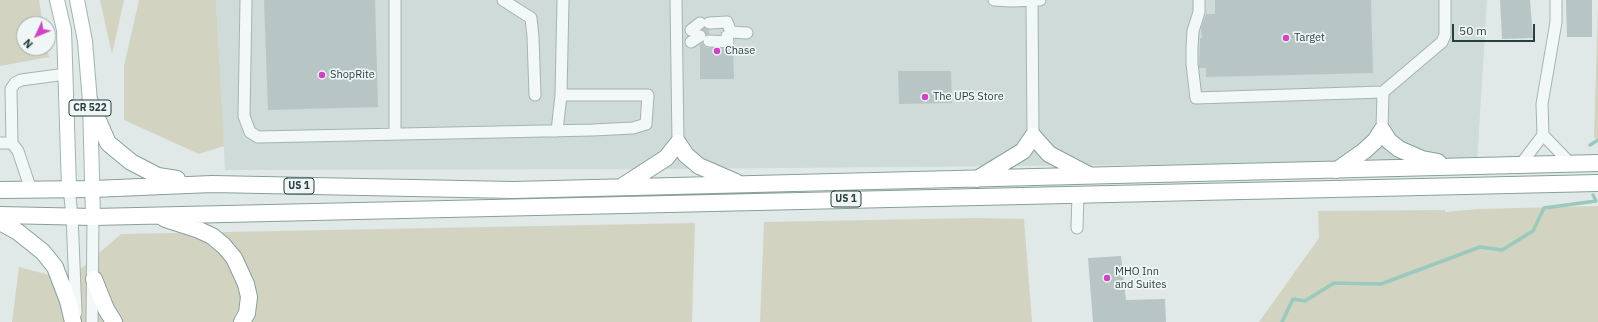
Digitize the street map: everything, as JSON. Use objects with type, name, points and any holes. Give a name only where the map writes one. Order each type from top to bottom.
[{"type":"highway","points":[[90,102],[108,143],[131,162],[158,176],[212,184]]},
{"type":"highway","points":[[1337,170],[1370,146],[1382,130],[1389,140],[1399,149],[1422,159],[1464,167]]},
{"type":"highway","points":[[977,179],[1023,151],[1033,136],[1049,154],[1091,176]]},
{"type":"highway","points":[[620,188],[666,158],[678,144],[686,155],[699,166],[742,185]]},
{"type":"highway","name":"US 1","points":[[0,190],[69,188],[93,189],[212,184],[514,190],[1598,163]]},
{"type":"highway","name":"US 1","points":[[0,215],[150,215],[1594,183]]},
{"type":"highway","points":[[150,215],[199,230],[212,236],[224,246],[234,258],[246,284],[249,297],[247,313],[242,322]]},
{"type":"highway","points":[[0,222],[18,232],[43,252],[55,267],[68,301],[73,322]]},
{"type":"highway","points":[[94,279],[106,309],[114,322]]},
{"type":"main road","name":"CR 522","points":[[57,0],[64,30],[69,188]]},
{"type":"main road","name":"CR 522","points":[[77,0],[86,41],[90,102],[93,216]]},
{"type":"street","points":[[246,0],[244,116],[250,132],[258,137],[395,133],[557,131],[634,128],[646,124],[648,95],[561,96]]},
{"type":"street","points":[[395,0],[395,133]]},
{"type":"street","points":[[503,0],[531,18],[535,95]]},
{"type":"street","points":[[557,131],[561,96],[563,0]]},
{"type":"street","points":[[676,0],[678,144]]},
{"type":"street","points":[[994,0],[1040,0]]},
{"type":"street","points":[[1032,0],[1033,136]]},
{"type":"street","points":[[1198,0],[1199,12],[1194,31],[1192,53],[1196,98],[1383,92],[1442,42],[1445,35],[1445,0]]},
{"type":"street","points":[[1521,164],[1543,134],[1542,104],[1556,22],[1556,0]]},
{"type":"street","points":[[728,22],[729,32],[728,42],[700,35],[728,22]]},
{"type":"street","points":[[729,32],[748,33]]},
{"type":"street","points":[[31,190],[18,151],[12,143],[11,89],[15,83],[21,80],[66,74]]},
{"type":"street","points":[[1382,130],[1383,92]]},
{"type":"street","points":[[1543,134],[1570,163]]},
{"type":"street","points":[[0,143],[12,143]]},
{"type":"street","name":"CR 522","points":[[69,188],[72,216],[76,322]]},
{"type":"street","points":[[1077,228],[1078,194]]},
{"type":"street","name":"CR 522","points":[[92,322],[94,279],[93,216]]},
{"type":"shaded area","points":[[216,0],[1487,0],[1477,162],[672,169],[225,170]]},
{"type":"green space","points":[[0,0],[39,0],[42,16],[16,16],[16,56],[49,57],[0,66]]},
{"type":"green space","points":[[100,0],[124,0],[112,54]]},
{"type":"green space","points":[[139,0],[216,0],[224,146],[199,154],[124,120],[124,66]]},
{"type":"green space","points":[[1598,6],[1598,138],[1594,138]]},
{"type":"green space","points":[[1598,206],[1598,322],[1259,322],[1319,238],[1318,211],[1445,210],[1445,212],[1478,209]]},
{"type":"green space","points":[[977,218],[1024,219],[1032,322],[760,322],[764,222]]},
{"type":"green space","points":[[695,223],[692,322],[12,322],[19,267],[68,280],[121,234]]},
{"type":"building","name":"ShopRite","points":[[264,0],[375,0],[378,107],[268,110]]},
{"type":"building","name":"Target","points":[[1215,0],[1371,0],[1373,73],[1206,77],[1206,68],[1199,68],[1200,38],[1202,38],[1201,28],[1206,14],[1215,14]]},
{"type":"building","points":[[1500,0],[1530,0],[1533,38],[1502,39]]},
{"type":"building","points":[[1566,0],[1592,0],[1592,37],[1567,37]]},
{"type":"building","name":"Chase","points":[[702,43],[705,47],[709,48],[728,49],[733,46],[734,79],[700,79],[700,44]]},
{"type":"building","points":[[898,71],[951,71],[952,103],[899,104]]},
{"type":"building","name":"MHO Inn and Suites","points":[[1121,256],[1126,300],[1165,299],[1166,322],[1093,322],[1088,258]]},
{"type":"waterway","points":[[1590,145],[1598,140]]},
{"type":"waterway","points":[[1282,322],[1293,299],[1305,301],[1334,283],[1381,284],[1480,247],[1502,250],[1533,231],[1544,208],[1596,201],[1593,195]]},
{"type":"tunnel","points":[[700,30],[709,29]]},
{"type":"place","name":"Target","points":[[1286,38]]},
{"type":"place","name":"Chase","points":[[717,51]]},
{"type":"place","name":"ShopRite","points":[[322,75]]},
{"type":"place","name":"The UPS Store","points":[[925,97]]},
{"type":"place","name":"MHO Inn and Suites","points":[[1107,278]]}]
